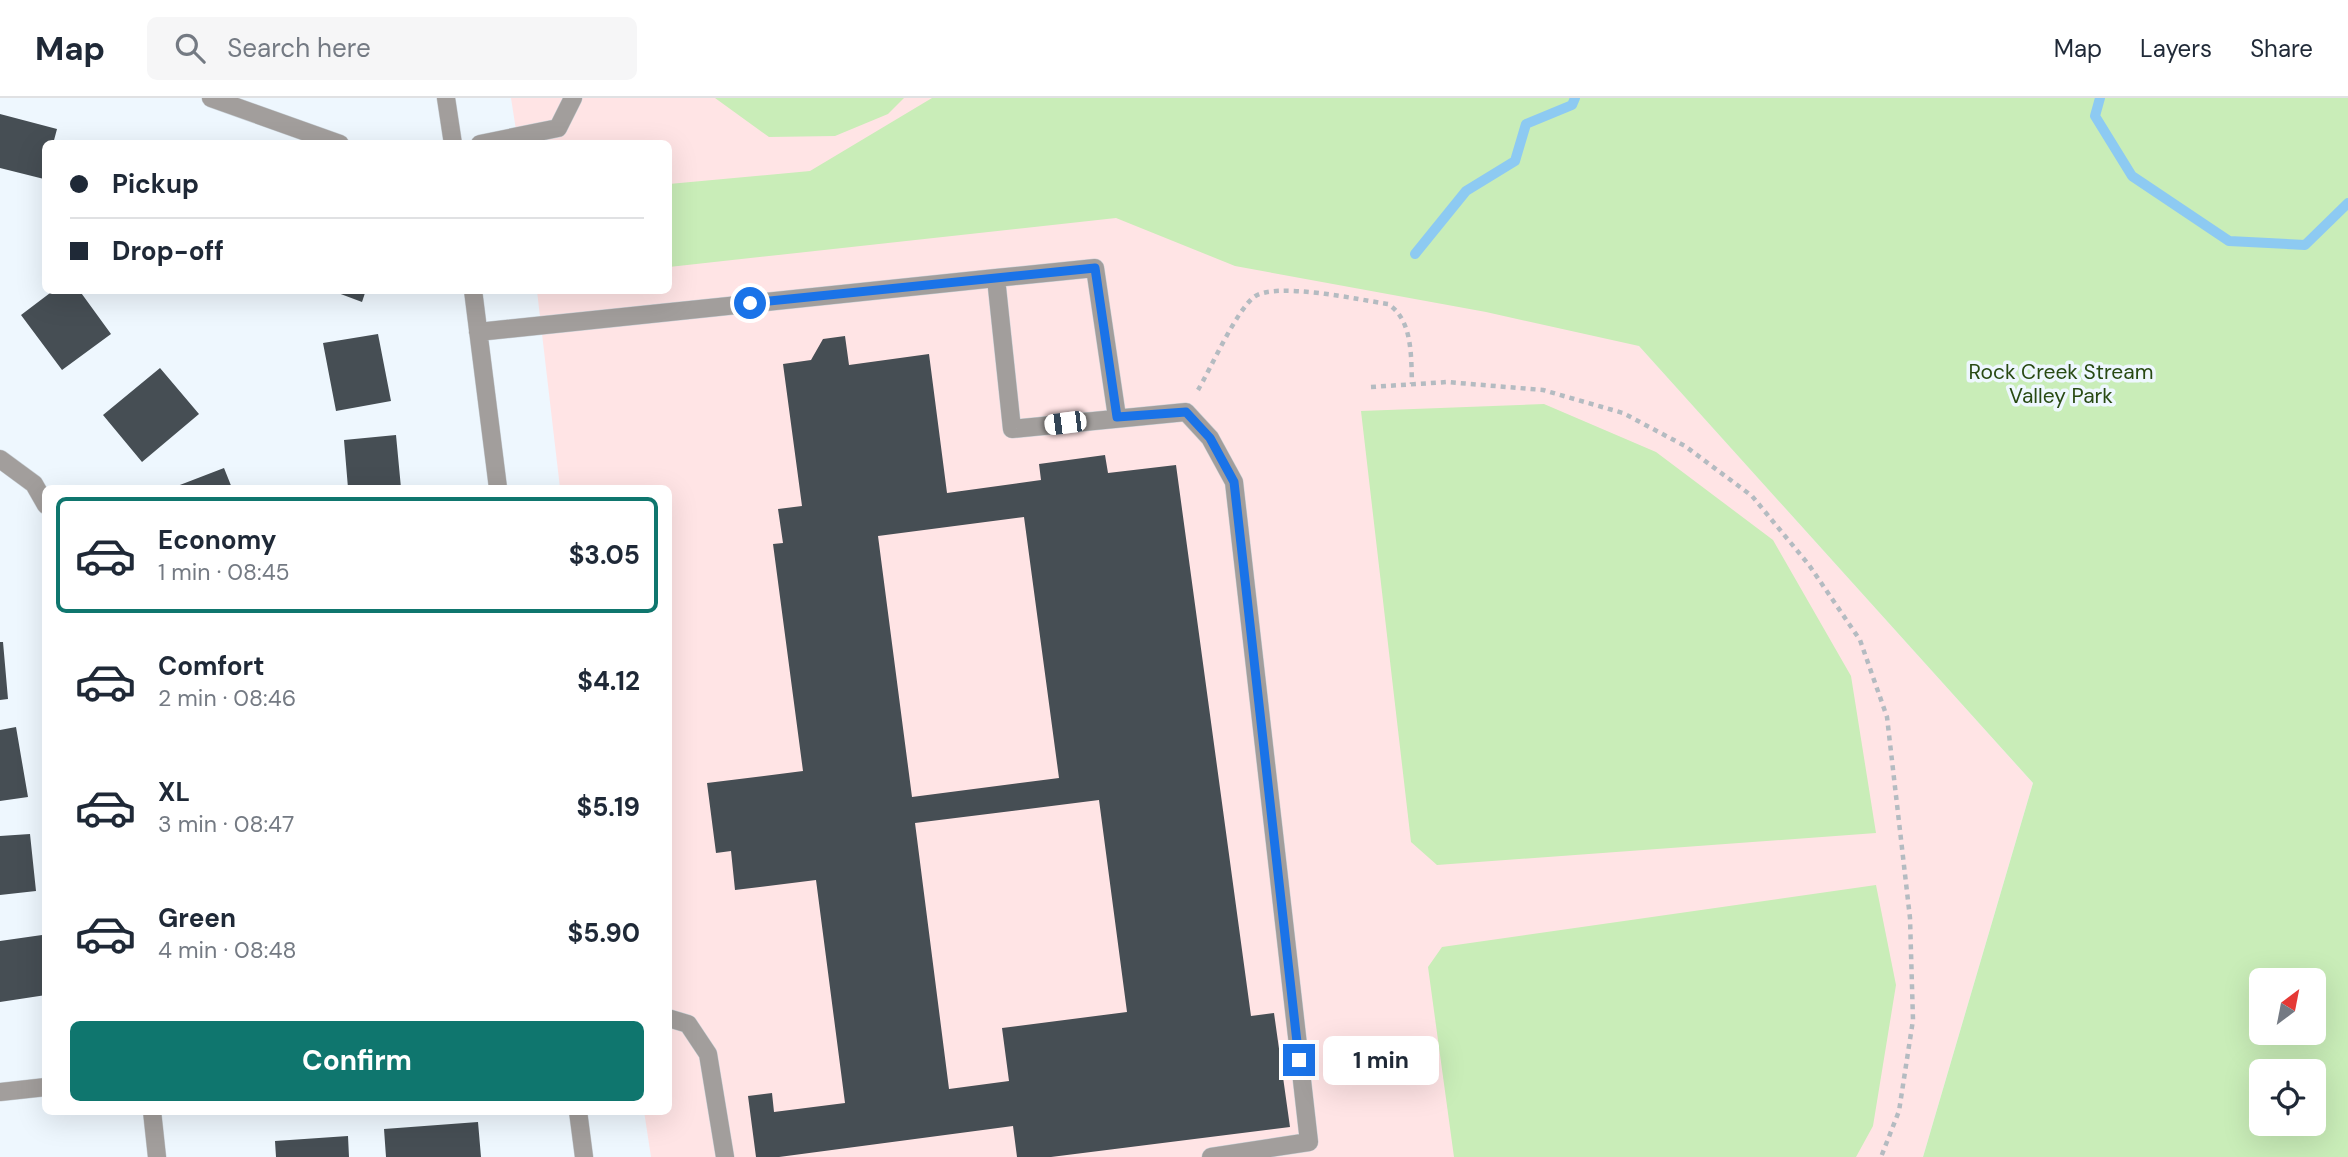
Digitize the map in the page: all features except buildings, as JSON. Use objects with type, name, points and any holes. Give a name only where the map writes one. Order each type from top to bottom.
[{"type":"street","points":[[211,98],[329,140]]},
{"type":"street","points":[[446,98],[452,140]]},
{"type":"street","points":[[500,140],[558,128],[573,98]]},
{"type":"street","points":[[478,332],[1095,268],[1117,417]]},
{"type":"street","points":[[996,278],[1012,429],[1186,412],[1210,438],[1234,482],[1309,1142],[1211,1157]]},
{"type":"street","points":[[473,294],[498,485]]},
{"type":"street","points":[[0,459],[34,484],[42,498]]},
{"type":"street","points":[[672,1019],[688,1024],[708,1054],[725,1157]]},
{"type":"street","points":[[0,1092],[42,1087]]},
{"type":"street","points":[[152,1115],[157,1157]]},
{"type":"street","points":[[579,1115],[584,1157]]},
{"type":"path","points":[[1186,412],[1243,309],[1255,296],[1282,290],[1388,304],[1398,310],[1406,329],[1412,384]]},
{"type":"path","points":[[1371,387],[1447,382],[1542,390],[1623,413],[1685,446],[1752,496],[1809,565],[1860,640],[1887,717],[1910,918],[1913,1020],[1899,1111],[1881,1157]]},
{"type":"shaded area","points":[[511,98],[1140,98],[1476,165],[2033,783],[1923,1157],[651,1157],[645,1115],[672,1115],[672,485],[560,485],[537,294],[672,294],[672,140],[518,140]]},
{"type":"green space","points":[[715,98],[904,98],[888,114],[835,136],[769,137]]},
{"type":"green space","name":"Rock Creek Stream Valley Park","points":[[932,98],[2348,98],[2348,1157],[1923,1157],[2033,783],[1639,346],[1486,312],[1235,266],[1116,218],[672,267],[672,184],[810,171]]},
{"type":"green space","points":[[1544,404],[1656,452],[1773,540],[1851,676],[1876,833],[1437,865],[1411,842],[1361,411]]},
{"type":"green space","points":[[1876,885],[1896,985],[1873,1126],[1856,1157],[1454,1157],[1428,967],[1442,947]]},
{"type":"waterway","points":[[1415,254],[1466,191],[1515,161],[1526,124],[1572,105],[1575,98]]},
{"type":"waterway","points":[[2100,98],[2095,116],[2132,176],[2229,241],[2305,245],[2348,203]]},
{"type":"route","points":[[750,303],[1095,268],[1117,417],[1186,412],[1210,438],[1234,482],[1299,1060]]}]
